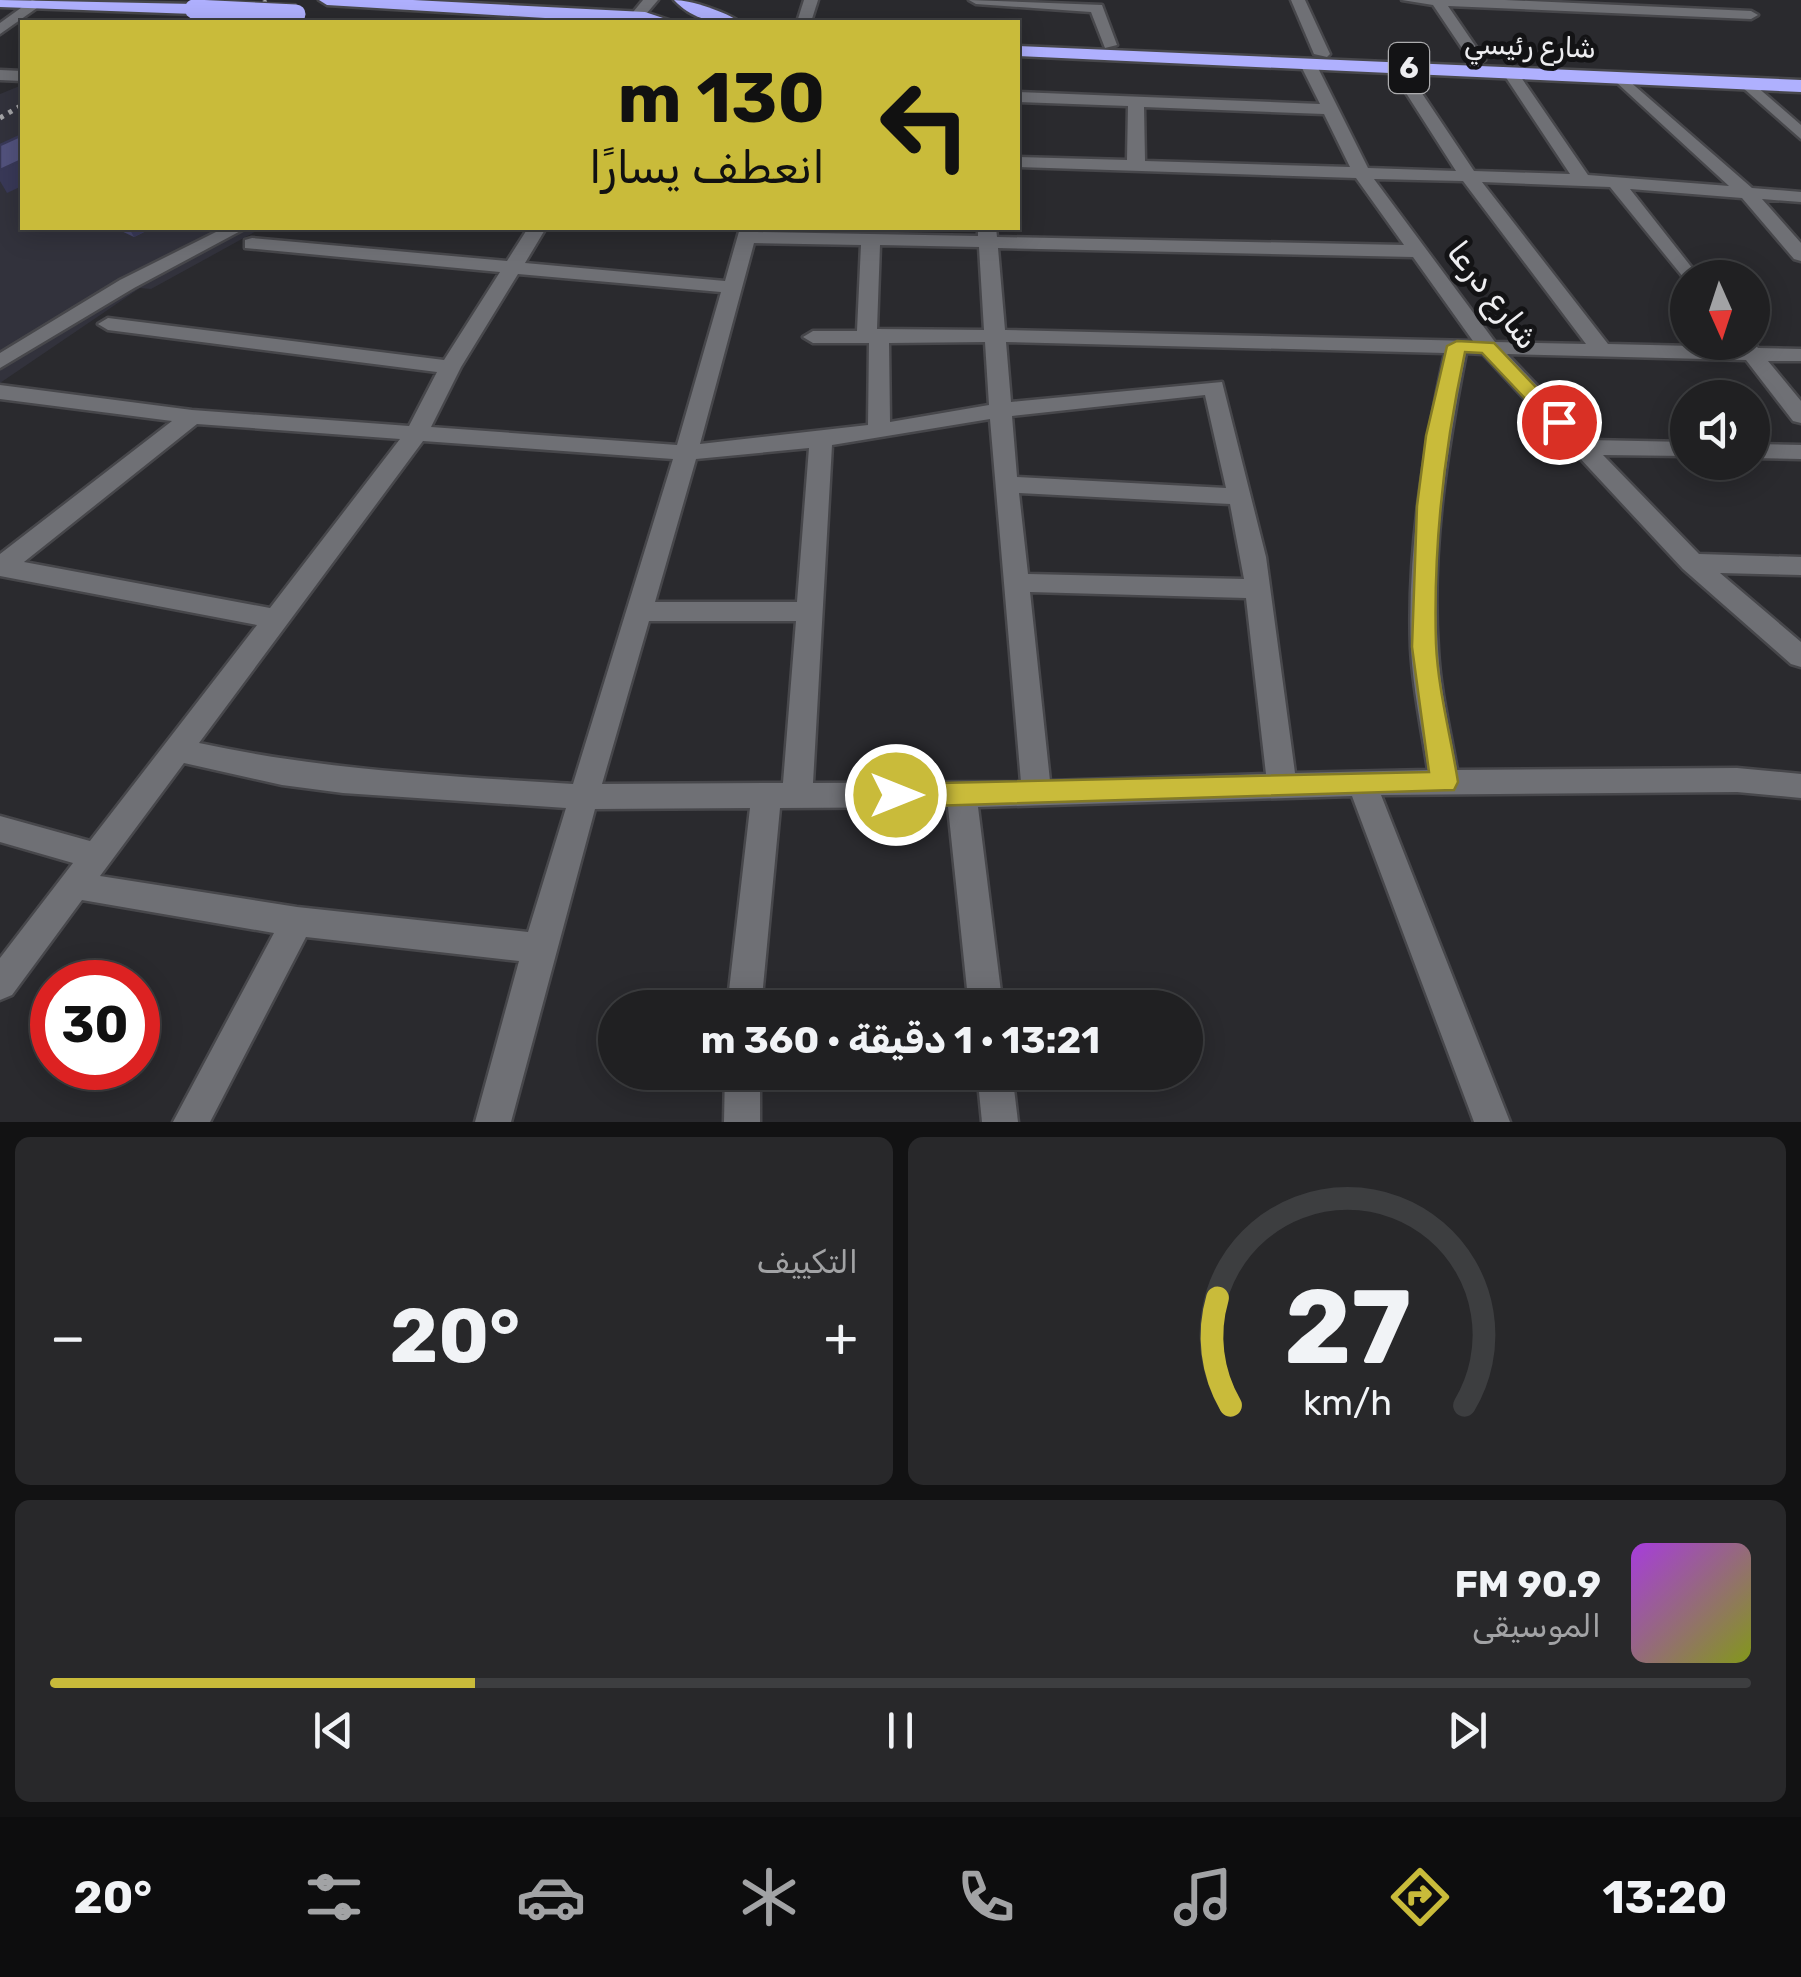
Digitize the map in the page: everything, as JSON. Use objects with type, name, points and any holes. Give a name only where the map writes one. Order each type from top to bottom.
[{"type":"highway","points":[[327,0],[663,20]]},
{"type":"highway","points":[[552,12],[613,11],[648,0]]},
{"type":"highway","points":[[682,0],[699,13],[724,20]]},
{"type":"highway","points":[[0,2],[422,20]]},
{"type":"highway","name":"شارع رئيسي","points":[[1020,40],[1398,68],[1483,64],[1510,73],[1801,86]]},
{"type":"highway","name":"شارع رئيسي","points":[[1020,50],[1801,74]]},
{"type":"street","points":[[629,19],[648,0]]},
{"type":"street","points":[[663,20],[669,0]]},
{"type":"street","points":[[976,0],[1097,8],[1110,45]]},
{"type":"street","name":"شارع درعا","points":[[1298,0],[1328,109],[1362,174],[1488,347],[1692,564],[1801,657]]},
{"type":"street","points":[[1409,0],[1681,6],[1751,15]]},
{"type":"street","points":[[1437,1],[1483,64]]},
{"type":"street","points":[[0,30],[37,3]]},
{"type":"street","points":[[1398,68],[1468,177],[1602,350]]},
{"type":"street","points":[[1510,73],[1583,180]]},
{"type":"street","points":[[1620,78],[1748,194],[1801,255]]},
{"type":"street","points":[[1748,84],[1801,134]]},
{"type":"street","points":[[1020,98],[1328,109]]},
{"type":"street","points":[[1136,102],[1136,164]]},
{"type":"street","points":[[1020,162],[1583,180],[1801,197]]},
{"type":"street","points":[[1616,183],[1677,260]]},
{"type":"street","points":[[0,347],[205,230]]},
{"type":"street","points":[[0,362],[127,284],[233,230]]},
{"type":"street","points":[[0,984],[416,433],[450,367],[536,230]]},
{"type":"street","points":[[493,1122],[539,948],[686,453],[747,232],[871,241],[988,235],[1418,251]]},
{"type":"street","points":[[988,235],[1006,484],[1037,794]]},
{"type":"street","points":[[871,241],[879,430]]},
{"type":"street","points":[[252,244],[731,287]]},
{"type":"street","points":[[108,324],[450,367]]},
{"type":"street","points":[[813,336],[1670,349]]},
{"type":"street","points":[[1444,782],[1424,647],[1428,506],[1437,436],[1457,346]]},
{"type":"street","points":[[1770,351],[1801,355]]},
{"type":"street","points":[[1757,360],[1801,416]]},
{"type":"street","points":[[0,392],[192,417],[686,453],[820,440],[1003,410],[1214,387],[1258,590],[1282,784]]},
{"type":"street","points":[[1,566],[192,417]]},
{"type":"street","points":[[747,990],[810,611],[820,440]]},
{"type":"street","points":[[1583,448],[1670,450]]},
{"type":"street","points":[[1770,451],[1801,452]]},
{"type":"street","points":[[1006,484],[1240,497]]},
{"type":"street","points":[[1692,564],[1801,566]]},
{"type":"street","points":[[1,566],[278,619]]},
{"type":"street","points":[[1016,583],[1258,590]]},
{"type":"street","points":[[636,612],[810,611]]},
{"type":"street","points":[[178,750],[282,774],[342,781],[584,797],[1037,794],[1444,782],[1737,780],[1801,786]]},
{"type":"street","points":[[1362,783],[1492,1122]]},
{"type":"street","points":[[962,795],[984,990]]},
{"type":"street","points":[[0,829],[97,856]]},
{"type":"street","points":[[74,885],[297,922],[539,948]]},
{"type":"street","points":[[190,1122],[297,922]]},
{"type":"street","points":[[742,1122],[743,1090]]},
{"type":"street","points":[[996,1090],[1000,1122]]},
{"type":"shaded area","points":[[20,86],[20,230],[258,230],[151,289],[140,288],[0,383],[0,94]]},
{"type":"building","points":[[20,136],[20,161],[0,170],[0,145]]},
{"type":"railway","points":[[222,20],[271,0]]},
{"type":"railway","points":[[0,118],[20,106]]},
{"type":"route","points":[[896,795],[1444,782],[1424,647],[1428,506],[1437,436],[1457,346],[1488,347],[1559,422]]}]
